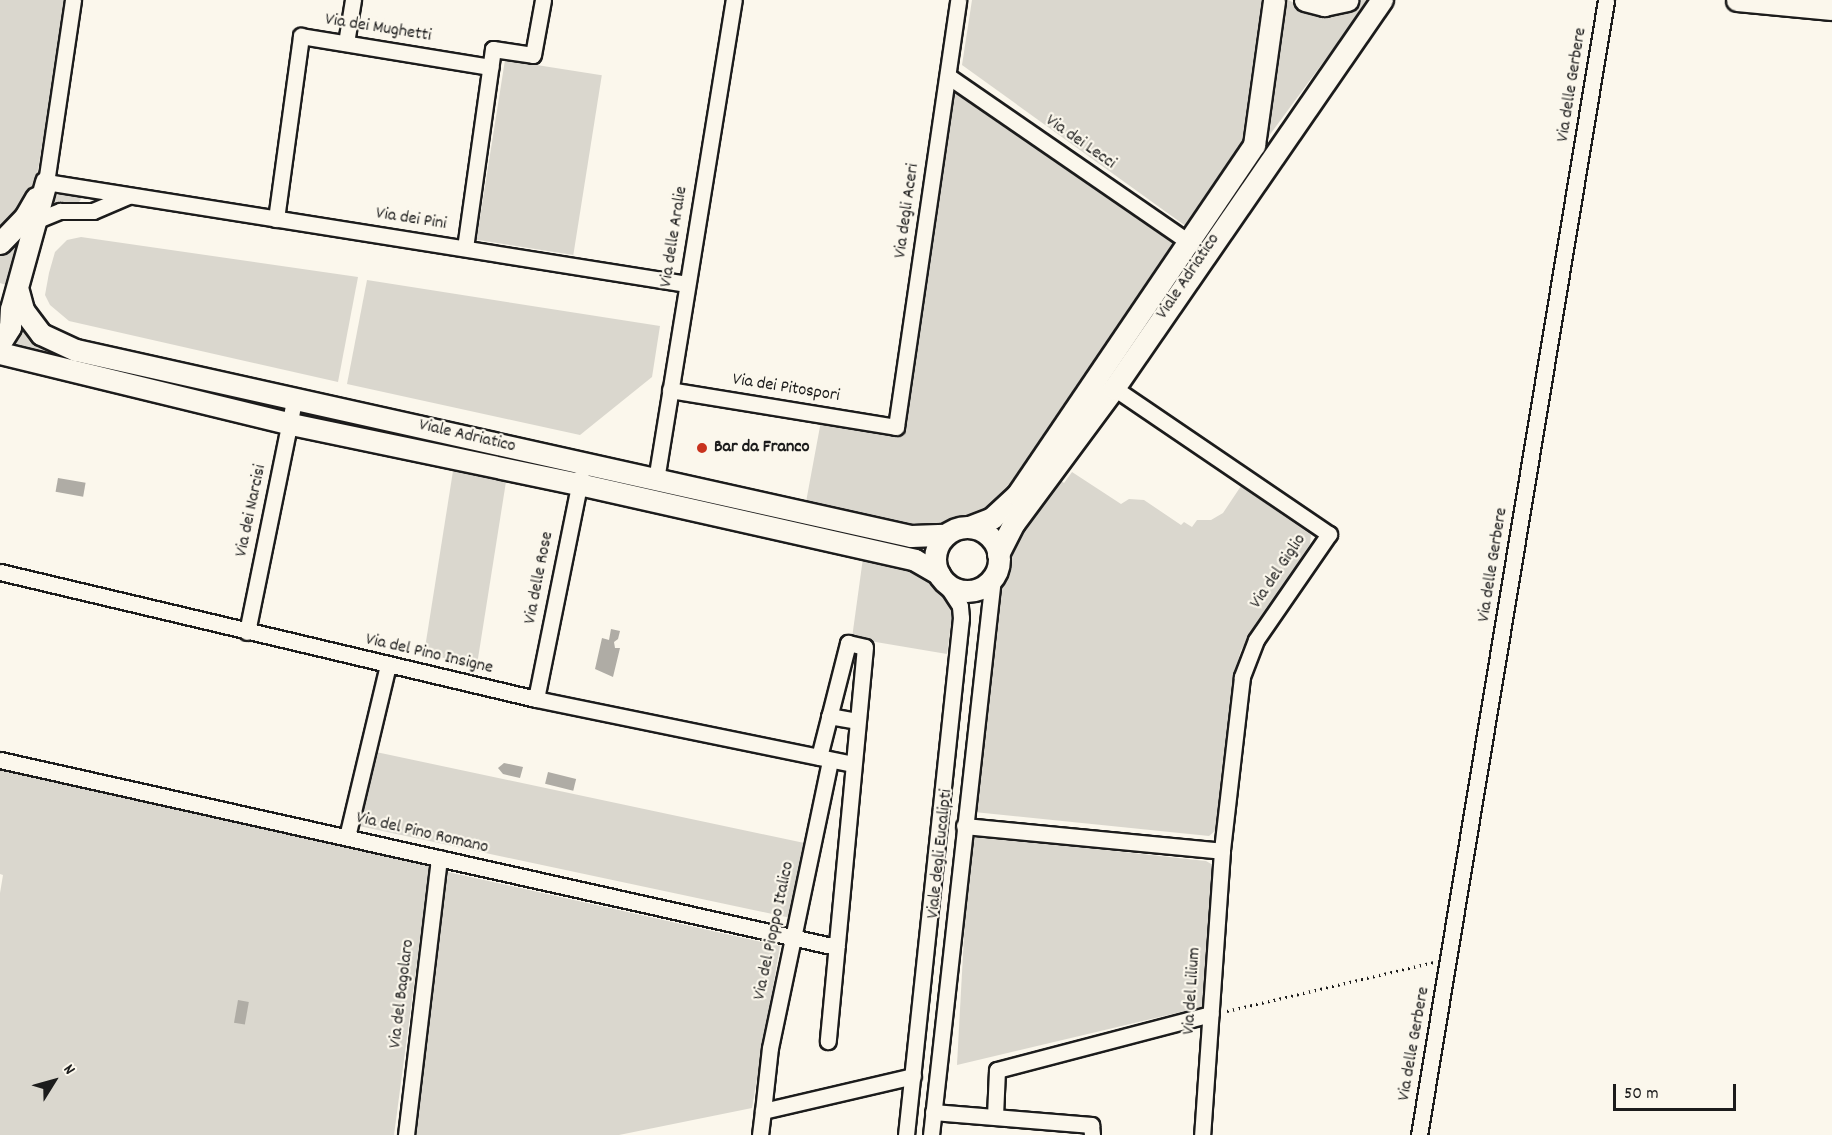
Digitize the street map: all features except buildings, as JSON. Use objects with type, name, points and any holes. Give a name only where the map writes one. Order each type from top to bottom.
[{"type":"street","points":[[0,343],[10,327],[9,300],[46,182],[73,0]]},
{"type":"street","points":[[346,43],[353,0]]},
{"type":"street","points":[[465,248],[493,49],[533,55],[543,0]]},
{"type":"street","name":"Via delle Aralie","points":[[656,480],[734,0]]},
{"type":"street","name":"Via degli Aceri","points":[[896,427],[958,0]]},
{"type":"street","name":"Viale Adriatico","points":[[969,527],[992,518],[1017,495],[1254,145],[1274,0]]},
{"type":"street","points":[[1305,0],[1324,5],[1347,0]]},
{"type":"street","name":"Viale Adriatico","points":[[998,554],[1014,523],[1114,388],[1382,0]]},
{"type":"street","name":"Via delle Gerbere","points":[[1419,1135],[1450,958],[1606,0]]},
{"type":"street","points":[[1737,0],[1832,9]]},
{"type":"street","name":"Via dei Mughetti","points":[[276,219],[301,36],[490,67]]},
{"type":"street","name":"Via dei Lecci","points":[[948,76],[1189,242]]},
{"type":"street","points":[[0,243],[25,217],[46,182]]},
{"type":"street","name":"Via dei Pini","points":[[46,182],[687,284]]},
{"type":"street","points":[[35,221],[60,212],[93,211],[128,195]]},
{"type":"street","name":"Viale Adriatico","points":[[9,300],[41,334],[59,344],[296,397],[581,474],[915,560],[942,578]]},
{"type":"street","name":"Viale Adriatico","points":[[0,353],[291,424],[581,474],[656,480],[911,536],[945,535]]},
{"type":"street","name":"Via del Giglio","points":[[1114,388],[1329,534],[1256,640],[1248,658],[1242,677],[1222,850]]},
{"type":"street","name":"Via dei Pitospori","points":[[670,390],[896,427]]},
{"type":"street","name":"Via dei Narcisi","points":[[247,632],[296,397]]},
{"type":"street","name":"Via delle Rose","points":[[536,699],[581,474]]},
{"type":"street","points":[[969,527],[984,531],[992,539],[998,554],[998,569],[993,578],[975,590],[964,591],[942,578],[935,554],[945,535],[954,529],[969,527]]},
{"type":"street","name":"Via del Pino Insigne","points":[[0,572],[536,699],[852,764]]},
{"type":"street","name":"Viale degli Eucalipti","points":[[906,1135],[961,618],[960,606],[942,578]]},
{"type":"street","name":"Viale degli Eucalipti","points":[[931,1135],[993,578]]},
{"type":"street","name":"Via del Pioppo Italico","points":[[760,1135],[770,1047],[794,938],[829,716],[848,643],[865,647],[852,764],[828,1041]]},
{"type":"street","points":[[347,837],[387,665]]},
{"type":"street","points":[[829,716],[857,721]]},
{"type":"street","name":"Via del Pino Romano","points":[[0,760],[836,947]]},
{"type":"street","points":[[964,826],[1222,850]]},
{"type":"street","name":"Via del Lilium","points":[[1202,1135],[1222,850]]},
{"type":"street","name":"Via del Bagolaro","points":[[406,1135],[440,858]]},
{"type":"street","points":[[995,1116],[997,1070],[1211,1014]]},
{"type":"street","points":[[763,1111],[913,1076]]},
{"type":"street","points":[[933,1112],[1091,1125],[1092,1135]]},
{"type":"path","points":[[1211,1014],[1450,958]]},
{"type":"shaded area","points":[[0,0],[67,0],[36,181],[19,211],[0,232]]},
{"type":"shaded area","points":[[972,0],[1263,0],[1246,138],[1187,227],[962,65]]},
{"type":"shaded area","points":[[1279,0],[1288,0],[1303,7],[1349,8],[1361,0],[1369,0],[1260,148]]},
{"type":"shaded area","points":[[505,60],[602,75],[573,255],[477,240]]},
{"type":"shaded area","points":[[955,89],[1175,243],[1007,491],[984,510],[962,522],[918,529],[806,502],[821,421],[903,433]]},
{"type":"shaded area","points":[[84,195],[79,202],[50,203],[53,196]]},
{"type":"shaded area","points":[[24,229],[9,286],[0,283],[0,254]]},
{"type":"shaded area","points":[[81,237],[358,277],[338,382],[69,321],[50,305],[45,295],[55,252],[67,240]]},
{"type":"shaded area","points":[[367,280],[660,326],[652,377],[580,435],[347,384]]},
{"type":"shaded area","points":[[17,322],[278,403],[276,409],[9,346]]},
{"type":"shaded area","points":[[302,406],[572,468],[570,474],[301,414]]},
{"type":"shaded area","points":[[453,471],[506,479],[477,663],[424,655]]},
{"type":"shaded area","points":[[1072,472],[1121,504],[1129,499],[1144,500],[1181,525],[1184,522],[1192,527],[1197,520],[1211,520],[1223,513],[1241,486],[1311,535],[1310,544],[1241,650],[1234,674],[1215,831],[1209,836],[974,812],[997,599],[1009,560],[1019,540],[1058,478],[1064,483]]},
{"type":"shaded area","points":[[595,473],[922,545],[922,550],[594,480]]},
{"type":"shaded area","points":[[58,478],[86,483],[83,497],[56,492]]},
{"type":"shaded area","points":[[863,558],[903,564],[935,580],[953,610],[947,654],[852,638]]},
{"type":"shaded area","points":[[611,629],[620,631],[618,639],[614,642],[615,648],[620,648],[613,677],[595,669],[602,638],[609,640]]},
{"type":"shaded area","points":[[376,752],[804,843],[789,917],[360,826]]},
{"type":"shaded area","points":[[504,763],[523,767],[520,778],[503,774],[498,768]]},
{"type":"shaded area","points":[[0,770],[430,864],[394,1135],[0,1135],[0,893],[3,875],[0,874]]},
{"type":"shaded area","points":[[548,772],[576,779],[573,791],[545,784]]},
{"type":"shaded area","points":[[978,836],[1206,861],[1213,865],[1215,870],[1206,1006],[957,1065],[969,844],[972,838]]},
{"type":"shaded area","points":[[448,872],[780,946],[752,1108],[619,1135],[414,1135]]},
{"type":"shaded area","points":[[238,1000],[249,1002],[245,1025],[234,1023]]},
{"type":"place","name":"Bar da Franco","points":[[702,448]]}]
